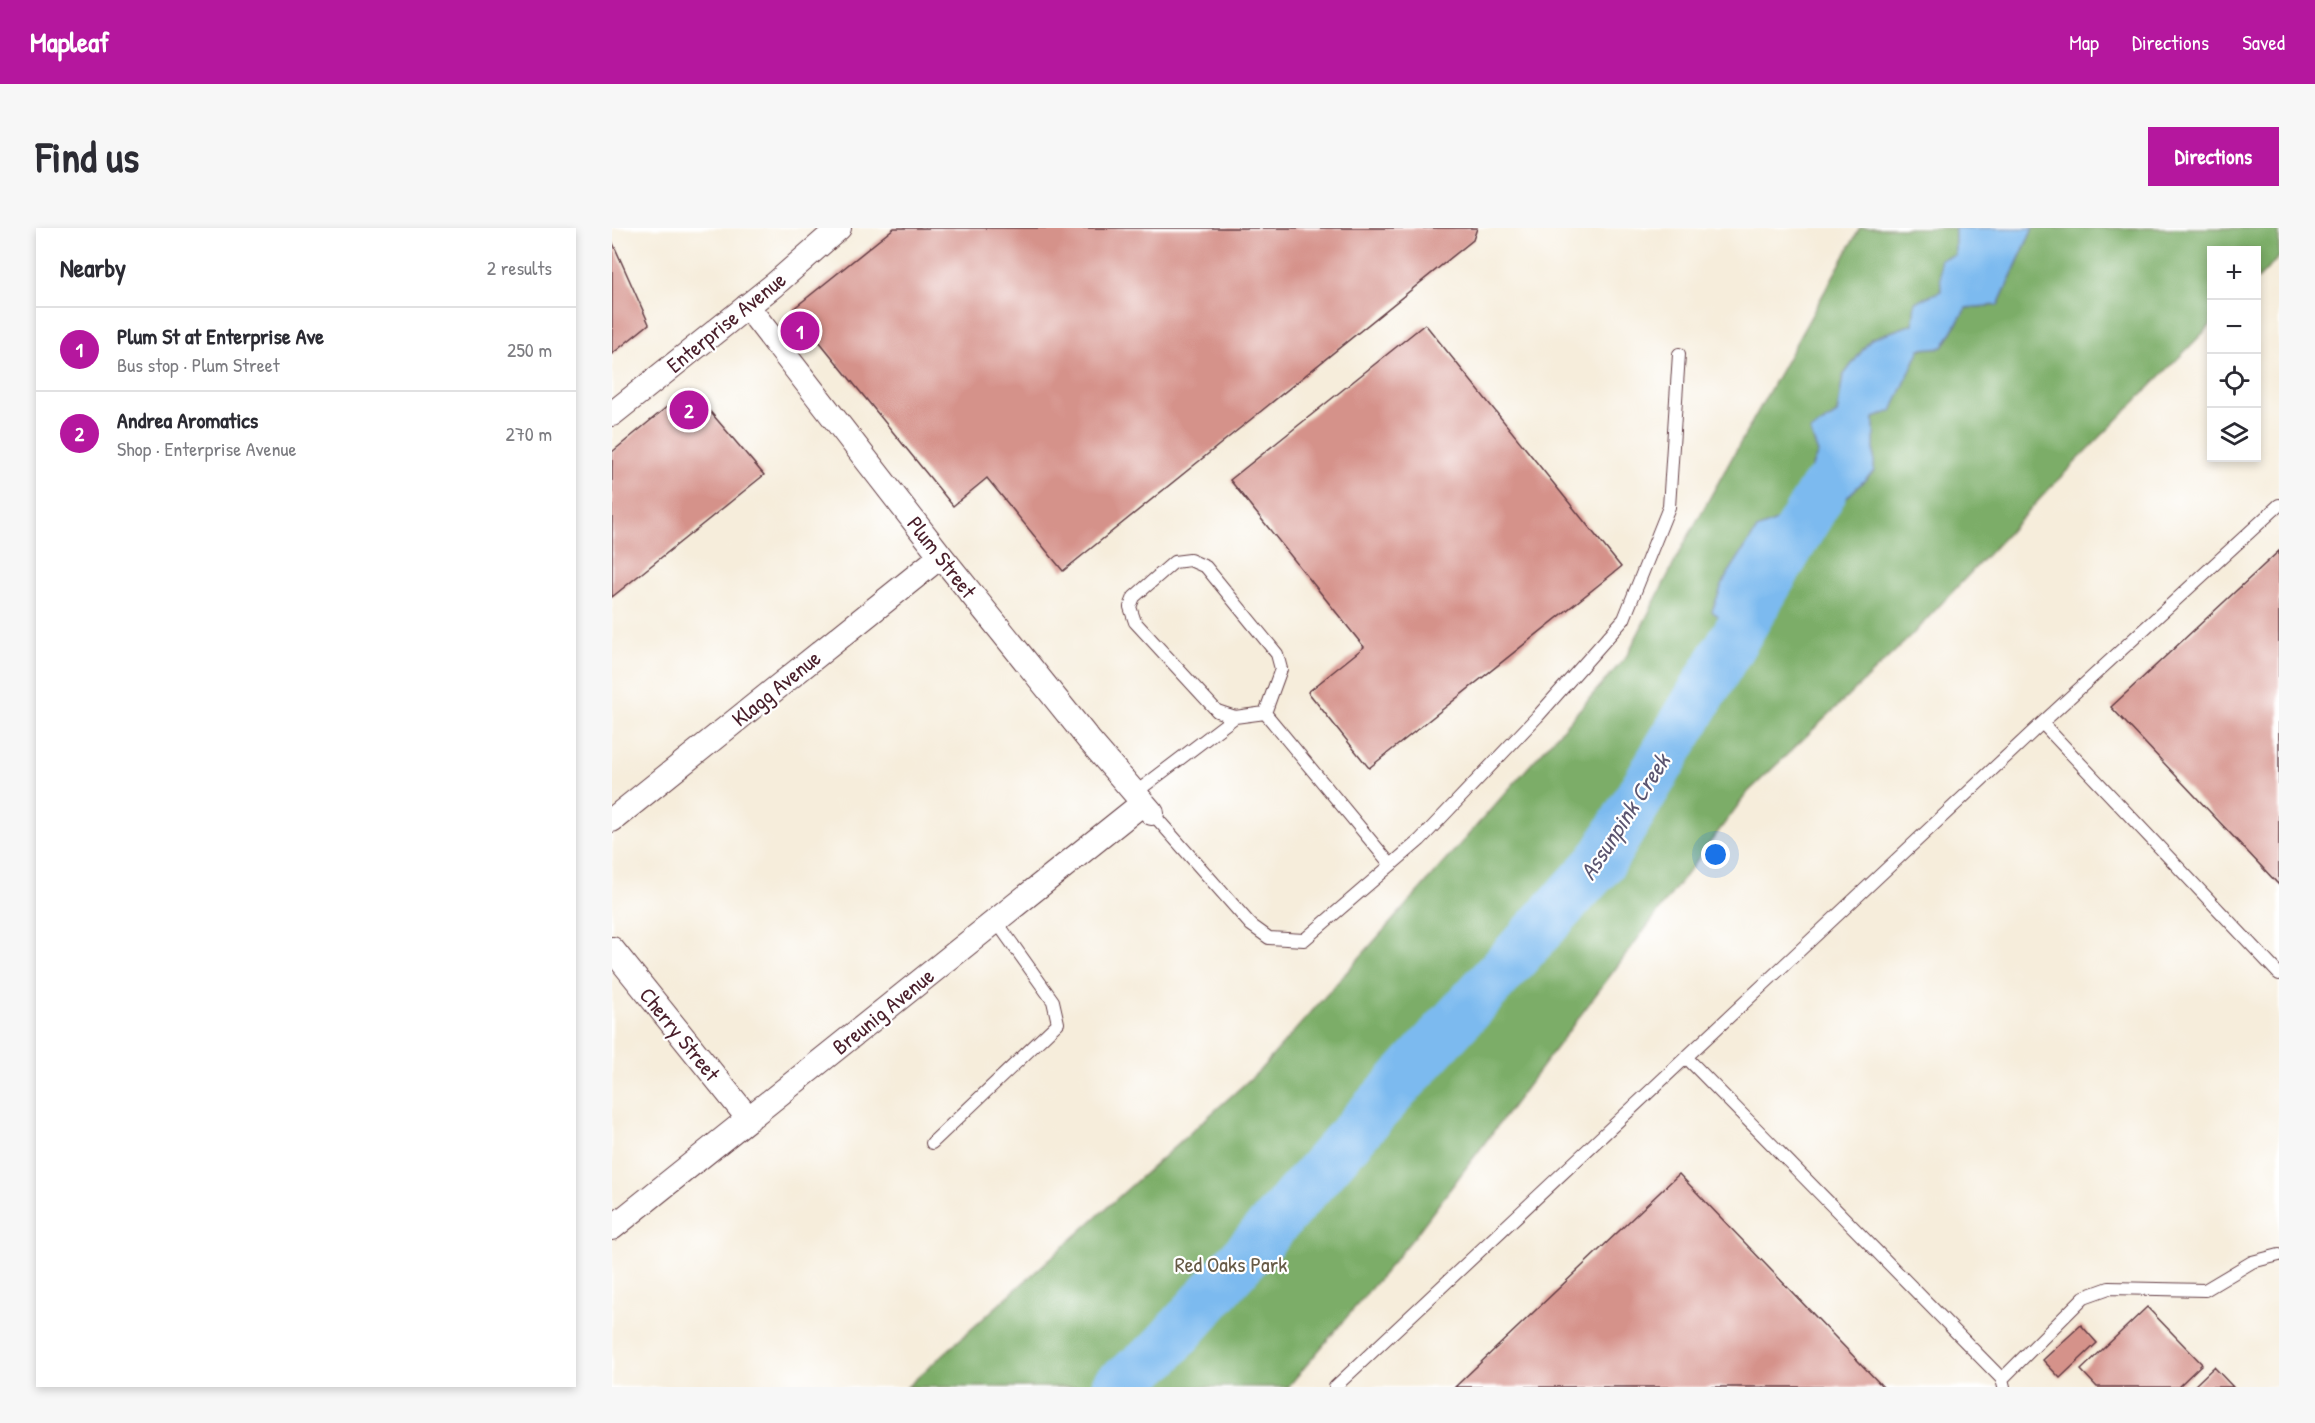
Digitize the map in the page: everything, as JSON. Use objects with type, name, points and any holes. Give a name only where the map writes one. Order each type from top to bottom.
[{"type":"street","name":"Enterprise Avenue","points":[[612,414],[747,306],[839,228]]},
{"type":"street","name":"Plum Street","points":[[747,306],[941,556],[1089,740],[1144,803]]},
{"type":"street","name":"Klagg Avenue","points":[[612,820],[941,556]]},
{"type":"street","name":"Breunig Avenue","points":[[612,1228],[1144,803]]},
{"type":"street","name":"Cherry Street","points":[[612,949],[749,1119]]},
{"type":"lane","points":[[1235,717],[1144,803],[1251,925],[1269,938],[1304,940],[1420,840],[1537,717],[1624,619],[1669,507],[1679,354]]},
{"type":"lane","points":[[1335,1387],[2042,723],[2279,505]]},
{"type":"lane","points":[[1190,560],[1206,567],[1277,654],[1281,669],[1265,713],[1235,717],[1217,711],[1135,622],[1130,607],[1134,597],[1174,562],[1190,560]]},
{"type":"lane","points":[[1265,713],[1391,865]]},
{"type":"lane","points":[[2042,723],[2279,974]]},
{"type":"lane","points":[[932,1143],[1058,1023],[1053,1001],[996,921]]},
{"type":"lane","points":[[1686,1058],[2003,1383],[2084,1297],[2109,1288],[2205,1290],[2252,1262],[2279,1254]]},
{"type":"green space","name":"Red Oaks Park","points":[[1860,228],[1955,228],[1955,255],[1941,291],[1913,324],[1871,339],[1843,376],[1837,414],[1789,516],[1757,529],[1729,625],[1771,557],[1819,536],[1846,498],[1874,471],[1874,418],[1892,410],[1920,349],[1943,347],[1966,308],[1998,305],[2033,228],[2279,228],[2279,257],[2261,276],[2261,246],[2207,246],[2207,329],[2051,487],[1911,636],[1748,792],[1414,1237],[1288,1387],[907,1387],[1259,1071],[1626,657],[1684,544]]},
{"type":"water","points":[[1955,228],[2033,228],[1998,305],[1966,308],[1943,347],[1920,349],[1892,411],[1874,418],[1874,471],[1846,498],[1819,536],[1771,557],[1729,625],[1712,611],[1724,580],[1757,529],[1789,516],[1818,453],[1810,431],[1837,414],[1843,376],[1871,339],[1913,324],[1915,302],[1941,291],[1940,259],[1955,255]]},
{"type":"building","points":[[894,228],[1477,228],[1473,240],[1063,571],[987,478],[953,506],[793,309]]},
{"type":"building","points":[[612,241],[649,324],[612,354]]},
{"type":"building","points":[[1425,324],[1621,567],[1369,768],[1308,692],[1364,647],[1230,480]]},
{"type":"building","points":[[690,388],[764,475],[612,597],[612,452]]},
{"type":"building","points":[[2279,551],[2279,885],[2111,707]]},
{"type":"building","points":[[1679,1174],[1883,1387],[1455,1387]]},
{"type":"building","points":[[2147,1307],[2202,1364],[2178,1387],[2097,1387],[2081,1370]]},
{"type":"building","points":[[2081,1325],[2097,1343],[2060,1378],[2043,1360]]},
{"type":"building","points":[[2214,1367],[2233,1387],[2193,1387]]},
{"type":"waterway","name":"Assunpink Creek","points":[[1116,1387],[1159,1354],[1365,1121],[1601,862],[1823,490]]},
{"type":"place","name":"Plum St at Enterprise Ave","points":[[800,331]]},
{"type":"place","name":"Andrea Aromatics","points":[[689,410]]}]
